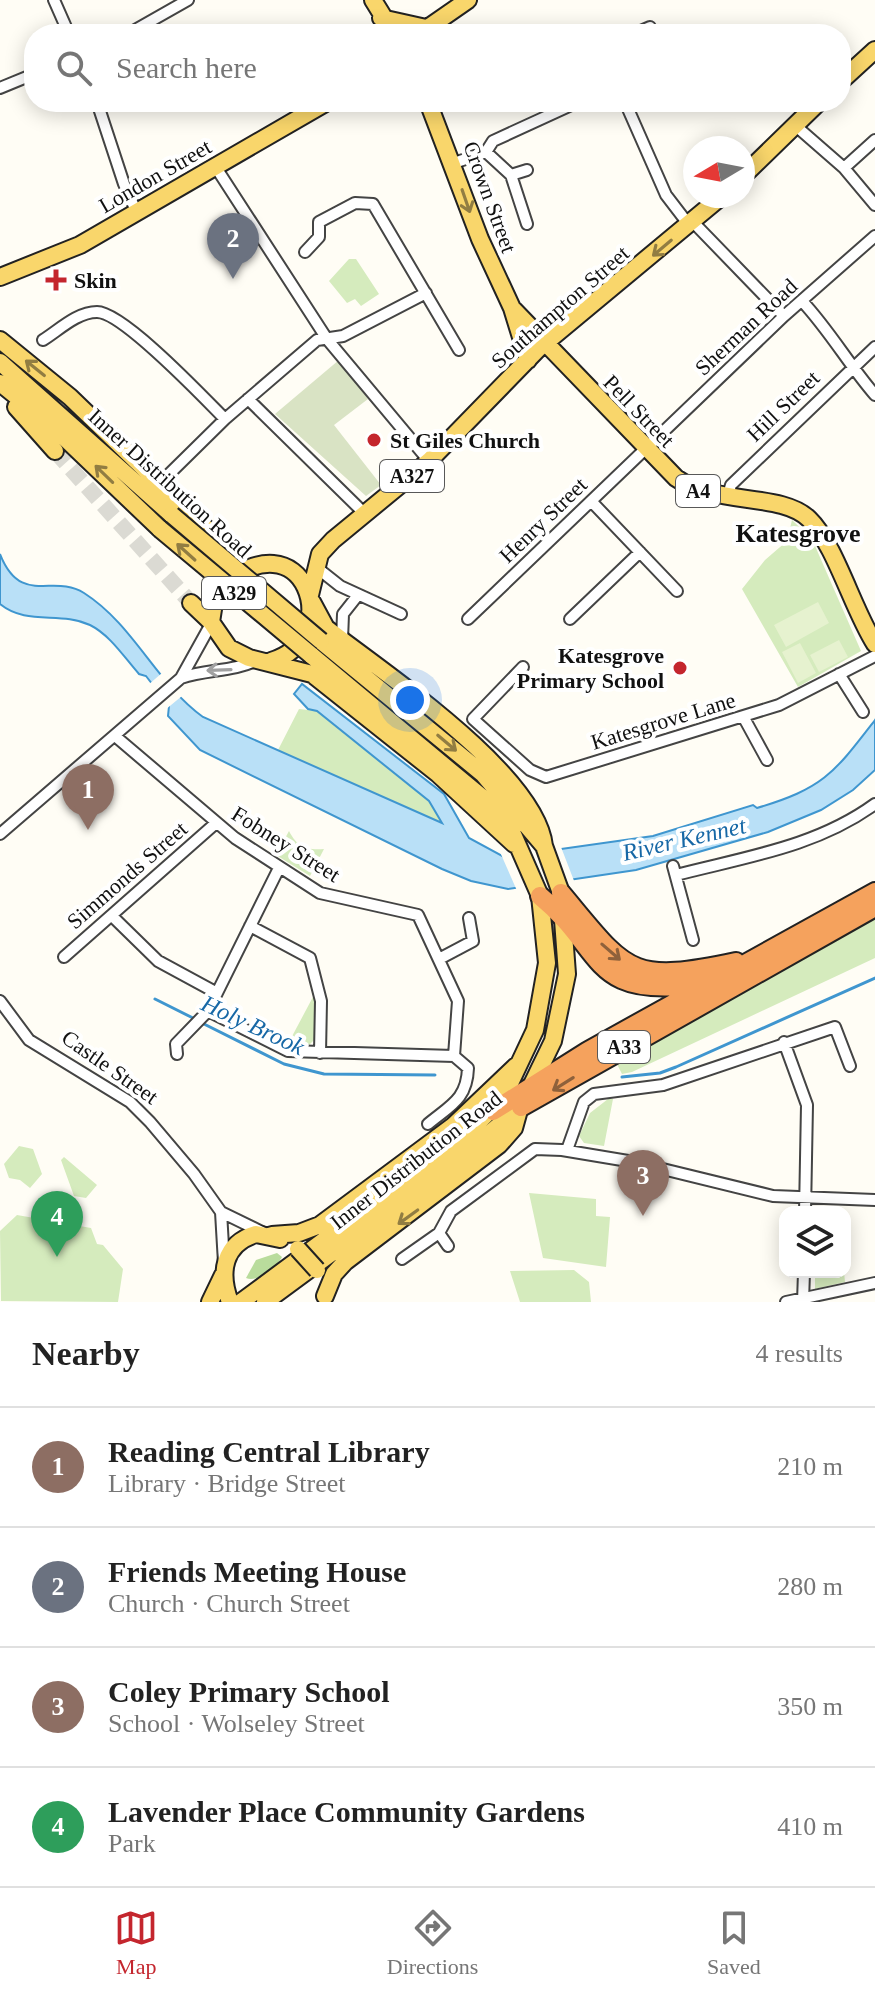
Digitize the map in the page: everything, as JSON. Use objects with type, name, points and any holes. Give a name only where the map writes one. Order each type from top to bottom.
[{"type":"highway","name":"A33","points":[[520,1109],[875,892]]},
{"type":"highway","name":"A33","points":[[561,893],[607,950],[633,967],[670,972],[755,965]]},
{"type":"highway","name":"A33","points":[[540,896],[594,960],[627,981],[653,987],[709,982]]},
{"type":"highway","name":"A33","points":[[493,1111],[709,982],[755,965],[875,907]]},
{"type":"main road","points":[[373,0],[381,24]]},
{"type":"main road","points":[[433,24],[468,0]]},
{"type":"main road","points":[[851,72],[875,50]]},
{"type":"main road","name":"London Street","points":[[0,277],[80,245],[310,112]]},
{"type":"main road","name":"Crown Street","points":[[432,112],[472,217],[512,308],[528,360]]},
{"type":"main road","points":[[755,165],[810,112]]},
{"type":"main road","name":"Southampton Street","points":[[311,598],[320,554],[364,513],[394,494],[545,344],[709,208]]},
{"type":"main road","name":"Crown Street","points":[[512,308],[545,344]]},
{"type":"main road","points":[[0,340],[70,397],[219,542],[222,554],[216,590],[211,623],[229,648],[264,661],[287,655],[300,641],[310,619],[311,598],[289,569],[264,562],[243,568],[216,590]]},
{"type":"main road","name":"Pell Street","points":[[545,344],[645,448],[688,486],[727,498],[790,507],[807,517],[821,533],[875,644]]},
{"type":"main road","name":"Pell Street","points":[[528,360],[544,361],[574,376]]},
{"type":"main road","name":"Inner Distribution Road","points":[[0,362],[172,515],[483,774],[544,846],[561,893],[567,974],[561,1017],[520,1109],[265,1302]]},
{"type":"main road","name":"Inner Distribution Road","points":[[0,383],[47,421],[160,529],[483,797],[507,824],[540,896],[546,937],[545,987],[535,1030],[517,1065],[511,1085],[493,1111],[461,1139],[233,1301]]},
{"type":"main road","points":[[0,391],[55,451]]},
{"type":"main road","name":"A329","points":[[311,598],[323,624],[504,773],[530,805],[542,830],[544,846]]},
{"type":"main road","name":"A329","points":[[191,603],[211,623]]},
{"type":"main road","name":"A329","points":[[264,661],[312,674],[438,774],[519,848]]},
{"type":"main road","points":[[210,1302],[229,1254],[242,1239],[299,1233],[320,1225],[453,1126],[517,1065]]},
{"type":"main road","points":[[325,1300],[334,1274],[345,1262],[499,1145],[514,1128],[520,1109]]},
{"type":"main road","points":[[268,1234],[298,1249],[318,1272],[325,1300]]},
{"type":"main road","points":[[224,1270],[233,1301]]},
{"type":"street","points":[[54,0],[65,24]]},
{"type":"street","points":[[146,24],[188,0]]},
{"type":"street","points":[[0,88],[24,78]]},
{"type":"street","points":[[100,112],[137,213]]},
{"type":"street","points":[[454,163],[486,152],[493,141],[556,112]]},
{"type":"street","points":[[629,112],[666,195],[784,316]]},
{"type":"street","points":[[797,127],[844,168],[875,205]]},
{"type":"street","points":[[844,168],[875,140]]},
{"type":"street","points":[[486,152],[511,175],[527,224]]},
{"type":"street","points":[[215,166],[327,339],[429,461]]},
{"type":"street","points":[[511,175],[527,170]]},
{"type":"street","points":[[305,252],[319,237],[319,222],[355,203],[373,204],[459,350]]},
{"type":"street","name":"Sherman Road","points":[[645,448],[784,316],[875,236]]},
{"type":"street","points":[[160,483],[225,419],[317,340],[364,327],[426,293]]},
{"type":"street","points":[[802,301],[854,364],[856,373],[875,395]]},
{"type":"street","points":[[43,340],[85,314],[107,314],[180,373],[225,419]]},
{"type":"street","name":"Hill Street","points":[[727,498],[731,485],[875,347]]},
{"type":"street","points":[[248,399],[364,513]]},
{"type":"street","name":"Henry Street","points":[[468,619],[645,448]]},
{"type":"street","points":[[591,501],[677,591]]},
{"type":"street","points":[[570,619],[640,552]]},
{"type":"street","points":[[316,567],[358,595],[401,614]]},
{"type":"street","points":[[342,640],[343,614],[358,595]]},
{"type":"street","points":[[0,834],[177,681],[211,623]]},
{"type":"street","name":"Katesgrove Lane","points":[[523,667],[473,719],[530,770],[546,777],[744,718],[787,702],[875,656]]},
{"type":"street","points":[[177,681],[209,669],[239,669],[264,661]]},
{"type":"street","points":[[839,674],[863,712]]},
{"type":"street","points":[[744,718],[767,760]]},
{"type":"street","name":"Fobney Street","points":[[115,736],[216,823],[279,868],[330,897],[418,915],[439,959]]},
{"type":"street","points":[[693,940],[674,871],[807,841],[841,826],[875,804]]},
{"type":"street","name":"Simmonds Street","points":[[64,957],[216,823]]},
{"type":"street","points":[[177,1054],[176,1044],[202,1019],[217,993],[279,868]]},
{"type":"street","points":[[112,916],[158,961],[217,993]]},
{"type":"street","points":[[454,1056],[458,1001],[439,959],[473,941],[469,918]]},
{"type":"street","points":[[250,926],[310,958],[321,1001],[320,1053]]},
{"type":"street","name":"Castle Street","points":[[0,1001],[29,1040],[130,1102],[194,1174],[221,1212],[268,1234]]},
{"type":"street","points":[[202,1019],[288,1051],[454,1056],[468,1068],[468,1086],[461,1097],[428,1124]]},
{"type":"street","points":[[567,1150],[584,1102],[594,1094],[673,1083],[784,1042],[835,1027],[850,1066]]},
{"type":"street","points":[[784,1042],[807,1105],[805,1206]]},
{"type":"street","points":[[402,1259],[439,1233],[451,1211],[526,1153],[542,1148],[634,1162],[773,1196],[875,1200]]},
{"type":"street","points":[[221,1212],[224,1270]]},
{"type":"street","points":[[439,1233],[448,1246]]},
{"type":"street","points":[[803,1301],[804,1278]]},
{"type":"street","points":[[786,1302],[803,1301],[875,1283]]},
{"type":"green space","points":[[349,259],[356,259],[379,294],[361,306],[355,299],[347,303],[329,281]]},
{"type":"green space","points":[[339,360],[368,399],[334,425],[381,485],[366,496],[275,414]]},
{"type":"green space","points":[[792,520],[812,539],[861,651],[798,687],[742,589],[765,560],[787,541]]},
{"type":"green space","points":[[818,602],[829,623],[786,647],[774,625]]},
{"type":"green space","points":[[839,640],[848,657],[819,672],[810,655]]},
{"type":"green space","points":[[800,643],[816,673],[798,683],[782,652]]},
{"type":"green space","points":[[299,709],[317,711],[429,801],[442,823],[278,750]]},
{"type":"green space","points":[[289,831],[303,847],[324,849],[310,876],[276,855]]},
{"type":"green space","points":[[875,915],[875,958],[622,1074],[616,1062]]},
{"type":"green space","points":[[314,995],[315,1039],[309,1045],[289,1042]]},
{"type":"green space","points":[[608,1099],[613,1099],[604,1146],[584,1143],[579,1136],[590,1113]]},
{"type":"green space","points":[[19,1146],[33,1149],[42,1174],[30,1188],[20,1180],[9,1178],[4,1164]]},
{"type":"green space","points":[[64,1157],[97,1185],[86,1198],[74,1196],[61,1160]]},
{"type":"green space","points":[[529,1193],[596,1199],[596,1216],[610,1217],[606,1267],[543,1258]]},
{"type":"green space","points":[[17,1215],[91,1228],[97,1244],[103,1245],[123,1269],[118,1302],[1,1301],[0,1231]]},
{"type":"green space","points":[[277,1253],[282,1257],[272,1269],[256,1278],[246,1278],[256,1260]]},
{"type":"green space","points":[[574,1270],[589,1282],[591,1302],[520,1302],[510,1271]]},
{"type":"green space","points":[[815,1278],[845,1278],[845,1282],[815,1289]]},
{"type":"water","name":"River Kennet","points":[[0,554],[8,570],[18,580],[38,586],[72,588],[102,606],[172,688],[203,717],[442,823],[429,801],[317,711],[308,709],[294,694],[302,684],[444,794],[469,838],[504,857],[653,836],[753,805],[757,808],[780,801],[826,776],[875,720],[875,770],[853,790],[821,810],[768,832],[636,870],[508,889],[471,881],[200,750],[168,716],[169,706],[146,676],[139,674],[104,634],[79,621],[21,615],[0,604]]},
{"type":"pier","points":[[162,673],[182,696],[165,710],[148,685]]},
{"type":"pier","points":[[561,847],[576,886],[518,893],[500,852]]},
{"type":"waterway","name":"Holy Brook","points":[[622,1077],[660,1073],[676,1067],[875,978]]},
{"type":"waterway","name":"Holy Brook","points":[[155,999],[195,1019]]},
{"type":"waterway","name":"Holy Brook","points":[[202,1023],[284,1064],[324,1074],[435,1075]]},
{"type":"tunnel","points":[[55,451],[191,603]]},
{"type":"place","name":"Friends Meeting House","points":[[233,279]]},
{"type":"place","name":"Skin","points":[[56,280]]},
{"type":"place","name":"St Giles Church","points":[[374,440]]},
{"type":"place","name":"Katesgrove Primary School","points":[[680,668]]},
{"type":"place","name":"Reading Central Library","points":[[88,830]]},
{"type":"place","name":"Coley Primary School","points":[[643,1216]]},
{"type":"place","name":"Lavender Place Community Gardens","points":[[57,1257]]},
{"type":"district","name":"Katesgrove","points":[[798,533]]}]
